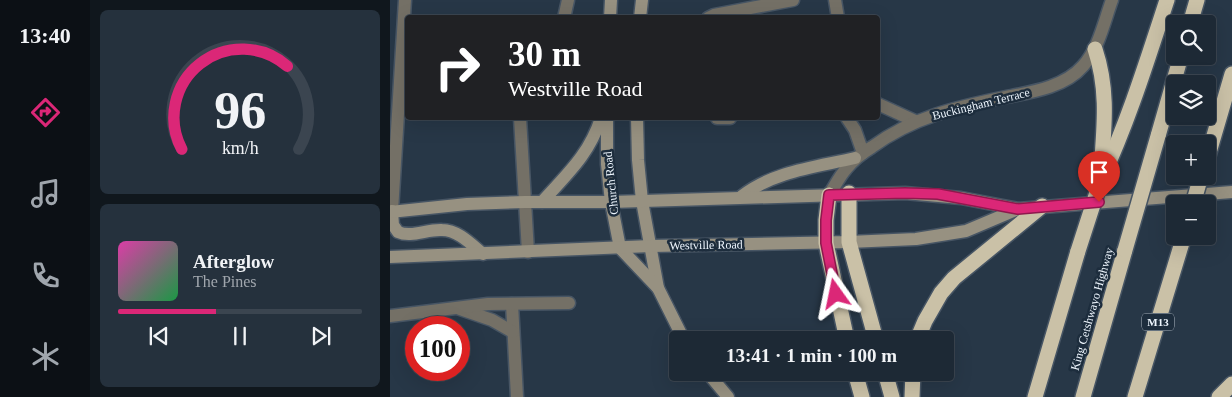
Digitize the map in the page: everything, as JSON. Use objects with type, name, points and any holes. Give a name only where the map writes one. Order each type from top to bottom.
[{"type":"highway","points":[[1035,397],[1101,180],[1133,104],[1167,0]]},
{"type":"highway","points":[[1193,15],[1197,0]]},
{"type":"highway","points":[[1095,49],[1102,69],[1104,102],[1101,180]]},
{"type":"highway","name":"King Cetshwayo Highway","points":[[1083,397],[1178,65]]},
{"type":"highway","points":[[1214,135],[1232,74]]},
{"type":"highway","points":[[849,193],[849,242],[874,331]]},
{"type":"highway","points":[[829,195],[826,243],[845,331]]},
{"type":"highway","points":[[921,331],[941,293],[954,278],[1042,206]]},
{"type":"highway","name":"M13","points":[[1135,397],[1181,245]]},
{"type":"highway","points":[[858,381],[862,397]]},
{"type":"highway","points":[[888,381],[892,397]]},
{"type":"highway","points":[[912,397],[913,381]]},
{"type":"highway","points":[[1220,397],[1232,384]]},
{"type":"main road","points":[[610,15],[611,0]]},
{"type":"main road","points":[[640,15],[642,0]]},
{"type":"main road","points":[[542,202],[591,144],[600,120]]},
{"type":"main road","name":"Church Road","points":[[607,120],[607,164],[611,202],[620,248]]},
{"type":"main road","points":[[637,120],[642,201],[658,288]]},
{"type":"main road","points":[[742,196],[763,182],[781,175],[859,156]]},
{"type":"main road","name":"Westville Road","points":[[390,257],[651,246],[826,243],[916,239],[966,230],[1018,209],[1232,192]]},
{"type":"main road","name":"Westville Road","points":[[391,212],[467,204],[611,202],[849,193],[938,194],[1018,209]]},
{"type":"main road","points":[[391,212],[393,225],[398,232],[406,234],[447,231],[457,234],[483,254]]},
{"type":"main road","points":[[620,248],[658,288],[680,331]]},
{"type":"main road","points":[[715,381],[728,397]]},
{"type":"street","points":[[391,212],[405,0]]},
{"type":"street","points":[[565,15],[568,0]]},
{"type":"street","points":[[714,15],[793,0]]},
{"type":"street","points":[[835,0],[838,15]]},
{"type":"street","name":"Buckingham Terrace","points":[[829,195],[845,170],[859,156],[895,130],[946,111],[1030,93],[1068,79],[1083,66],[1095,49],[1112,0]]},
{"type":"street","points":[[880,105],[915,121]]},
{"type":"street","points":[[520,120],[528,252]]},
{"type":"street","points":[[848,120],[855,130],[859,156]]},
{"type":"street","points":[[390,316],[488,304],[569,303]]},
{"type":"street","points":[[512,304],[517,397]]},
{"type":"street","points":[[456,308],[486,318],[513,332]]},
{"type":"route","points":[[836,294],[826,243],[829,195],[849,193],[938,194],[1018,209],[1099,202]]}]
